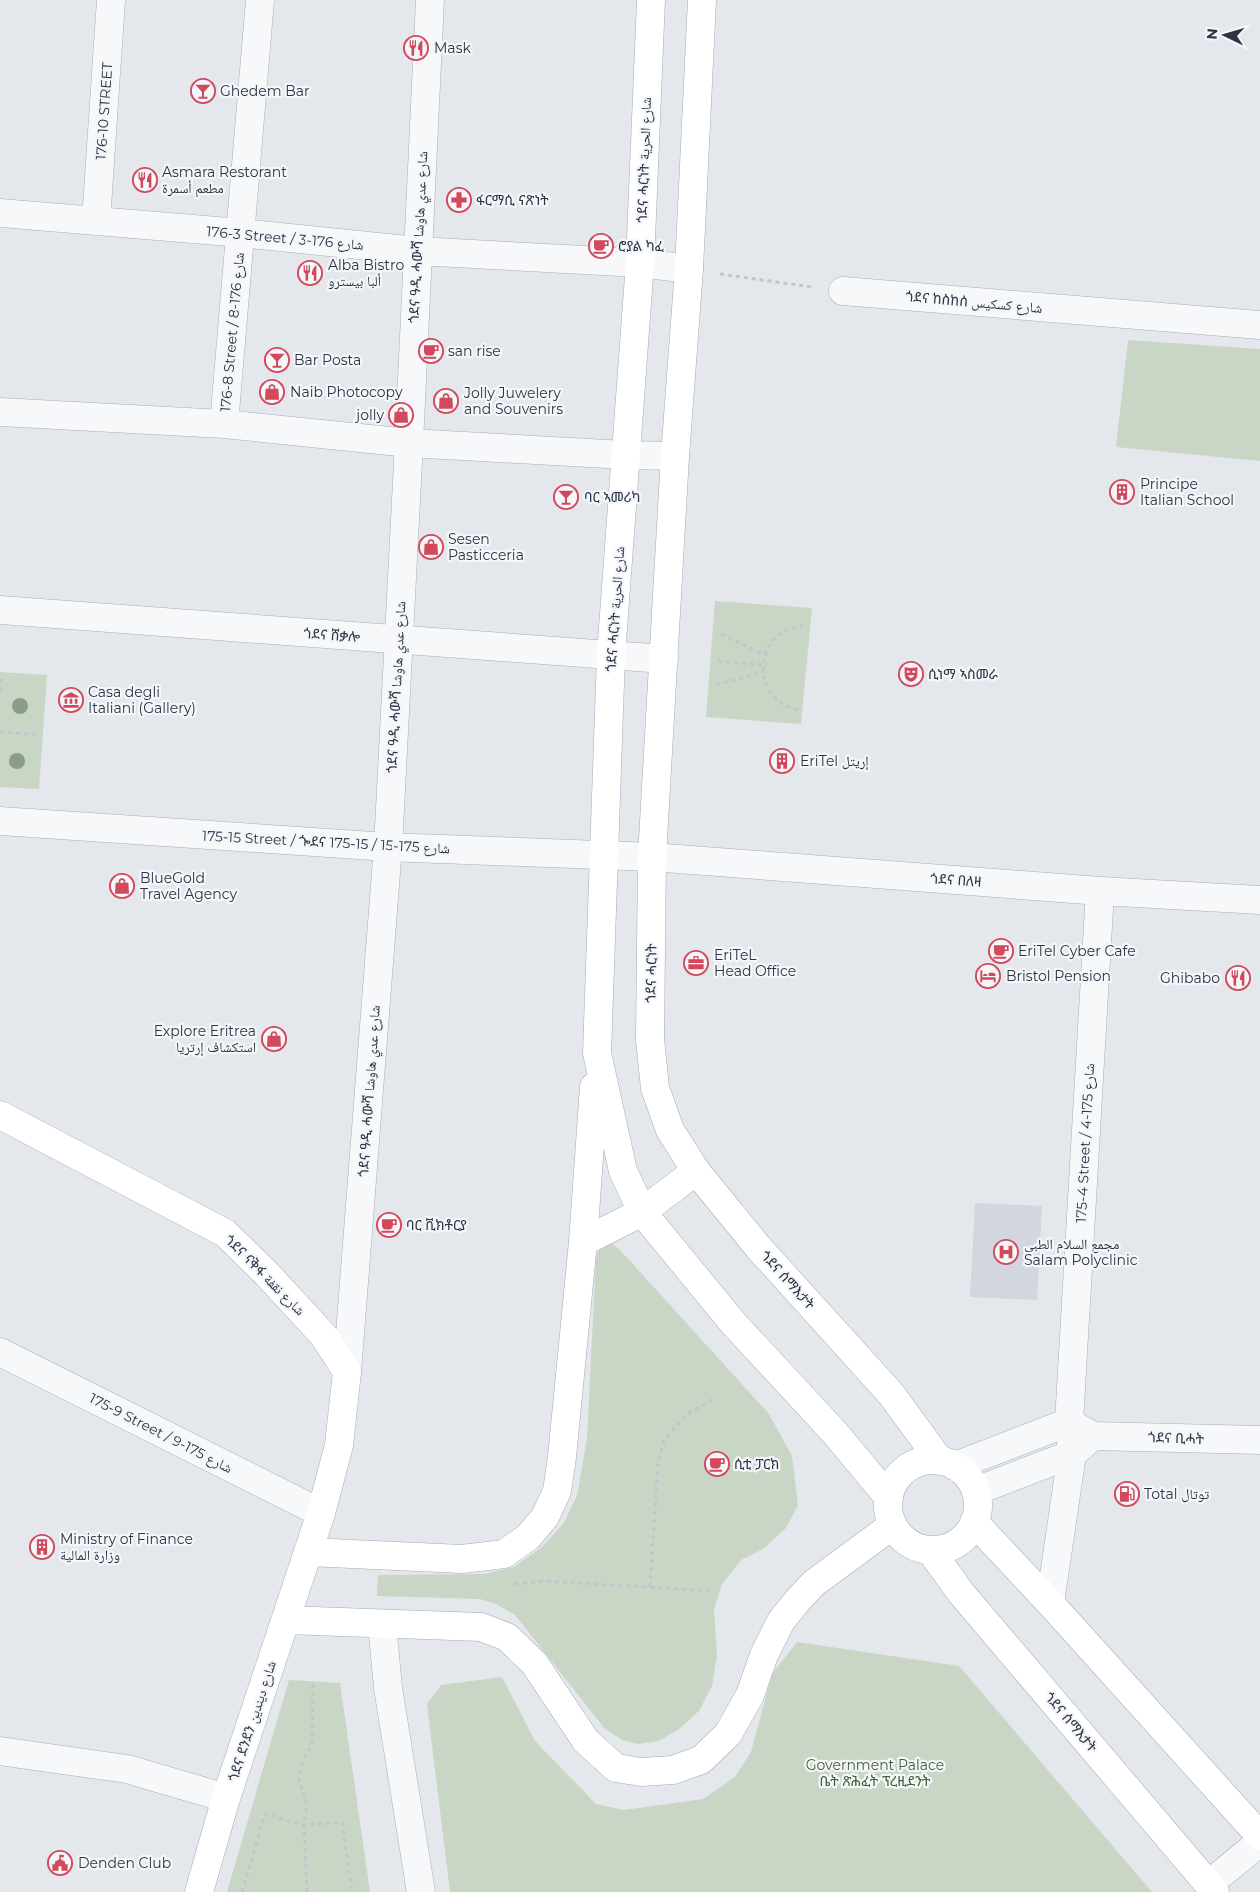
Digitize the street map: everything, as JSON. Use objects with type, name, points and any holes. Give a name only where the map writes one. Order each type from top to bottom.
[{"type":"main road","name":"ጎደና ሓርነት شارع الحرية","points":[[642,1212],[622,1171],[597,1053],[612,655],[640,263],[651,0]]},
{"type":"main road","points":[[652,857],[675,456],[689,269],[702,0]]},
{"type":"main road","name":"ጎደና ሓርነት","points":[[652,857],[650,1038],[655,1088]]},
{"type":"main road","points":[[347,1372],[339,1445],[321,1513],[308,1552],[462,1559],[504,1554],[528,1537],[545,1516],[557,1491],[583,1242],[597,1053]]},
{"type":"main road","name":"ጎደና ሰማእታት","points":[[655,1088],[670,1130],[696,1171],[758,1247],[890,1394],[947,1463],[968,1477],[976,1491]]},
{"type":"main road","name":"ጎደና ናቅፋ شارع نقفة","points":[[0,1115],[225,1233],[304,1313],[324,1336],[347,1372]]},
{"type":"main road","points":[[583,1242],[642,1212],[696,1171]]},
{"type":"main road","points":[[642,1212],[734,1324],[835,1434],[889,1498]]},
{"type":"main road","points":[[947,1463],[926,1460],[912,1465],[901,1474],[893,1485],[889,1498],[889,1512],[892,1525],[899,1534],[918,1548],[930,1550],[944,1549],[957,1543],[967,1534],[974,1522],[977,1512],[976,1491]]},
{"type":"main road","points":[[974,1522],[1050,1603],[1260,1836]]},
{"type":"main road","points":[[286,1620],[481,1627],[506,1637],[534,1663],[586,1741],[616,1768],[641,1772],[673,1770],[701,1760],[728,1734],[750,1695],[764,1655],[781,1621],[798,1600],[820,1578],[892,1525]]},
{"type":"main road","name":"ጎደና ሰማእታት","points":[[930,1550],[961,1593],[1212,1888]]},
{"type":"main road","name":"ጎደና ደንደን شارع ديندين","points":[[199,1892],[226,1798],[308,1552]]},
{"type":"street","name":"176-10 STREET","points":[[96,221],[111,0]]},
{"type":"street","name":"176-8 Street / شارع 176-8","points":[[224,424],[260,0]]},
{"type":"street","name":"ጎደና ዓዲ ሓውሻ شارع عدي هاوشا","points":[[347,1372],[388,847],[430,0]]},
{"type":"street","name":"176-3 Street / شارع 176-3","points":[[0,214],[241,233],[417,251],[640,263],[689,269]]},
{"type":"street","name":"ጎደና ከስከሰ شارع كسكيس","points":[[843,292],[1260,325]]},
{"type":"street","points":[[0,412],[224,424],[409,443],[625,456],[675,456]]},
{"type":"street","name":"ጎደና ሸቃሎ","points":[[0,610],[664,659]]},
{"type":"street","name":"175-15 Street / ጐደና 175-15 / شارع 175-15","points":[[0,821],[388,847],[652,857]]},
{"type":"street","name":"ጎደና በለዛ","points":[[652,857],[1100,891],[1260,900]]},
{"type":"street","name":"175-4 Street / شارع 175-4","points":[[1050,1603],[1072,1454],[1069,1422],[1100,891]]},
{"type":"street","name":"175-9 Street / شارع 175-9","points":[[0,1352],[321,1513]]},
{"type":"street","points":[[947,1463],[1069,1422]]},
{"type":"street","name":"ጎደና ቢሓት","points":[[1069,1422],[1093,1436],[1260,1440]]},
{"type":"street","points":[[976,1491],[1072,1454],[1093,1436]]},
{"type":"street","points":[[382,1624],[388,1688],[421,1892]]},
{"type":"street","points":[[0,1751],[127,1769],[226,1798]]},
{"type":"street","points":[[1212,1888],[1260,1842]]},
{"type":"path","points":[[689,269],[843,292]]},
{"type":"path","points":[[798,710],[784,705],[774,697],[766,686],[763,665],[769,646],[778,636],[790,628],[803,625]]},
{"type":"path","points":[[721,634],[765,655]]},
{"type":"path","points":[[718,661],[763,665]]},
{"type":"path","points":[[716,685],[763,672]]},
{"type":"path","points":[[0,691],[1,675]]},
{"type":"path","points":[[0,732],[40,735]]},
{"type":"path","points":[[650,1587],[658,1463],[664,1440],[687,1414],[716,1398]]},
{"type":"path","points":[[510,1585],[545,1581],[714,1591]]},
{"type":"path","points":[[307,1892],[304,1825],[307,1806],[299,1779],[302,1761],[312,1745],[313,1682]]},
{"type":"path","points":[[242,1892],[265,1814],[304,1825],[342,1822],[352,1892]]},
{"type":"shaded area","name":"مجمع السلام الطبي Salam Polyclinic","points":[[975,1203],[1042,1206],[1037,1300],[970,1297]]},
{"type":"green space","points":[[1128,340],[1260,349],[1260,461],[1116,447]]},
{"type":"green space","points":[[715,601],[812,608],[801,724],[706,717]]},
{"type":"green space","points":[[0,672],[47,675],[39,789],[0,787]]},
{"type":"green space","points":[[610,1242],[620,1250],[769,1414],[792,1456],[798,1505],[786,1528],[763,1549],[741,1560],[722,1584],[714,1609],[717,1655],[712,1686],[699,1711],[678,1730],[658,1741],[638,1744],[622,1740],[605,1729],[515,1615],[496,1604],[480,1599],[377,1596],[378,1575],[484,1574],[514,1567],[542,1547],[563,1524],[577,1496],[587,1438],[596,1258],[601,1245]]},
{"type":"green space","name":"Government Palace ቤት ጽሕፈት ፕረዚደንት","points":[[797,1642],[959,1666],[1152,1892],[450,1892],[427,1704],[441,1685],[502,1677],[535,1741],[596,1804],[624,1810],[703,1799],[735,1777],[751,1752],[772,1674]]},
{"type":"green space","points":[[289,1680],[340,1683],[370,1892],[227,1892]]},
{"type":"place","name":"Mask","points":[[416,48]]},
{"type":"place","name":"Ghedem Bar","points":[[203,91]]},
{"type":"place","name":"Asmara Restorant مطعم أسمرة","points":[[145,180]]},
{"type":"place","name":"ፋርማሲ ናጽነት","points":[[459,200]]},
{"type":"place","name":"ሮያል ካፈ","points":[[601,246]]},
{"type":"place","name":"Alba Bistro ألبا بيسترو","points":[[310,273]]},
{"type":"place","name":"san rise","points":[[431,351]]},
{"type":"place","name":"Bar Posta","points":[[277,360]]},
{"type":"place","name":"Naib Photocopy","points":[[272,392]]},
{"type":"place","name":"Jolly Juwelery and Souvenirs","points":[[446,401]]},
{"type":"place","name":"jolly","points":[[401,415]]},
{"type":"place","name":"Principe Italian School","points":[[1122,492]]},
{"type":"place","name":"ባር ኣመሪካ","points":[[566,497]]},
{"type":"place","name":"Sesen Pasticceria","points":[[431,547]]},
{"type":"place","name":"ሲነማ ኣስመራ","points":[[911,674]]},
{"type":"place","name":"Casa degli Italiani (Gallery)","points":[[71,700]]},
{"type":"place","name":"EriTel إريتل","points":[[782,761]]},
{"type":"place","name":"BlueGold Travel Agency","points":[[122,886]]},
{"type":"place","name":"EriTel Cyber Cafe","points":[[1001,951]]},
{"type":"place","name":"EriTeL Head Office","points":[[696,963]]},
{"type":"place","name":"Bristol Pension","points":[[988,976]]},
{"type":"place","name":"Ghibabo","points":[[1238,978]]},
{"type":"place","name":"Explore Eritrea استكشاف إرتريا","points":[[274,1039]]},
{"type":"place","name":"ባር ቪክቶርያ","points":[[389,1225]]},
{"type":"place","name":"مجمع السلام الطبي Salam Polyclinic","points":[[1006,1252]]},
{"type":"place","name":"ሲቲ ፓርክ","points":[[717,1464]]},
{"type":"place","name":"Total توتال","points":[[1127,1494]]},
{"type":"place","name":"Ministry of Finance وزارة المالية","points":[[42,1547]]},
{"type":"place","name":"Denden Club","points":[[60,1863]]}]
